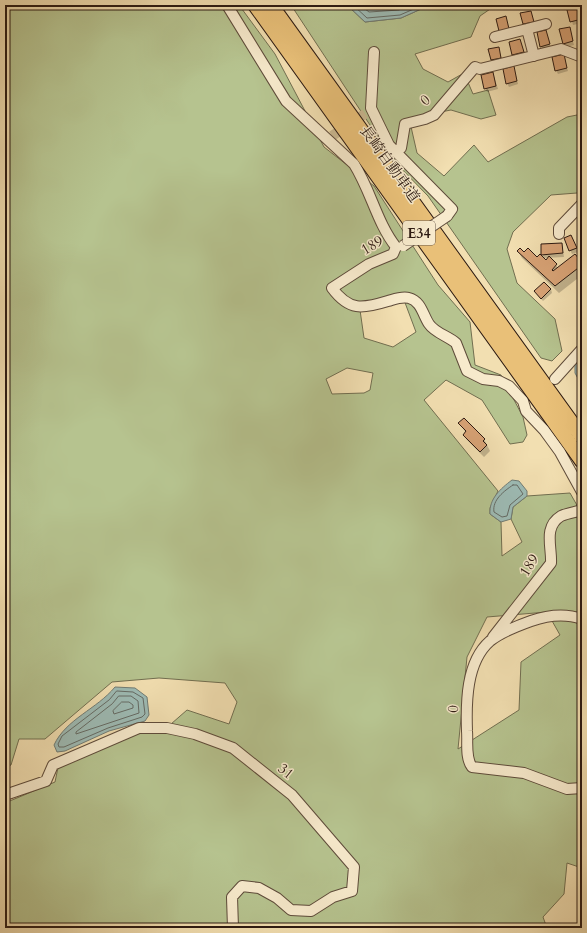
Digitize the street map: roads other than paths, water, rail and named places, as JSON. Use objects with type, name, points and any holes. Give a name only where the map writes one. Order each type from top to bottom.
[{"type":"highway","name":"長崎自動車道","points":[[255,5],[582,461]]},
{"type":"highway","name":"長崎自動車道","points":[[271,5],[582,437]]},
{"type":"street","name":"189","points":[[226,5],[286,101],[328,137],[354,164],[362,176],[388,237],[400,247]]},
{"type":"street","points":[[495,37],[546,24]]},
{"type":"street","points":[[527,29],[534,56],[561,49],[582,57]]},
{"type":"street","name":"189","points":[[374,52],[368,111],[396,152],[452,209],[447,216],[400,247],[393,254],[369,264],[332,288],[343,301],[349,305],[371,305],[399,298],[415,300],[430,325],[439,333],[456,343],[467,371],[483,379],[499,380],[509,386],[523,401],[526,411],[544,430],[560,452],[582,492]]},
{"type":"street","name":"0","points":[[396,152],[401,148],[405,124],[434,115],[464,82],[475,67],[480,69],[534,56]]},
{"type":"street","points":[[559,234],[559,228],[582,204]]},
{"type":"street","points":[[555,380],[562,369],[582,349]]},
{"type":"street","name":"189","points":[[490,642],[551,563],[549,536],[550,529],[560,517],[582,510]]},
{"type":"street","name":"0","points":[[582,619],[571,615],[555,615],[537,619],[506,631],[490,642],[478,659],[469,689],[467,713],[470,764],[476,768],[524,773],[567,789],[582,788]]},
{"type":"street","name":"31","points":[[5,795],[46,781],[53,765],[139,728],[167,728],[195,734],[233,748],[292,795],[354,867],[352,890],[333,896],[311,911],[291,910],[276,898],[259,888],[242,886],[232,896],[233,928]]},
{"type":"water","points":[[347,5],[430,5],[401,18],[365,22]]},
{"type":"water","points":[[582,358],[582,386],[575,373],[575,364]]},
{"type":"water","points":[[512,480],[519,481],[527,491],[527,496],[513,507],[511,519],[501,522],[490,514],[491,504],[493,499],[503,487]]},
{"type":"water","points":[[115,687],[135,688],[147,697],[149,715],[145,721],[109,731],[65,751],[57,752],[54,745],[66,728],[100,702]]},
{"type":"tunnel","points":[[332,136],[366,113]]}]
